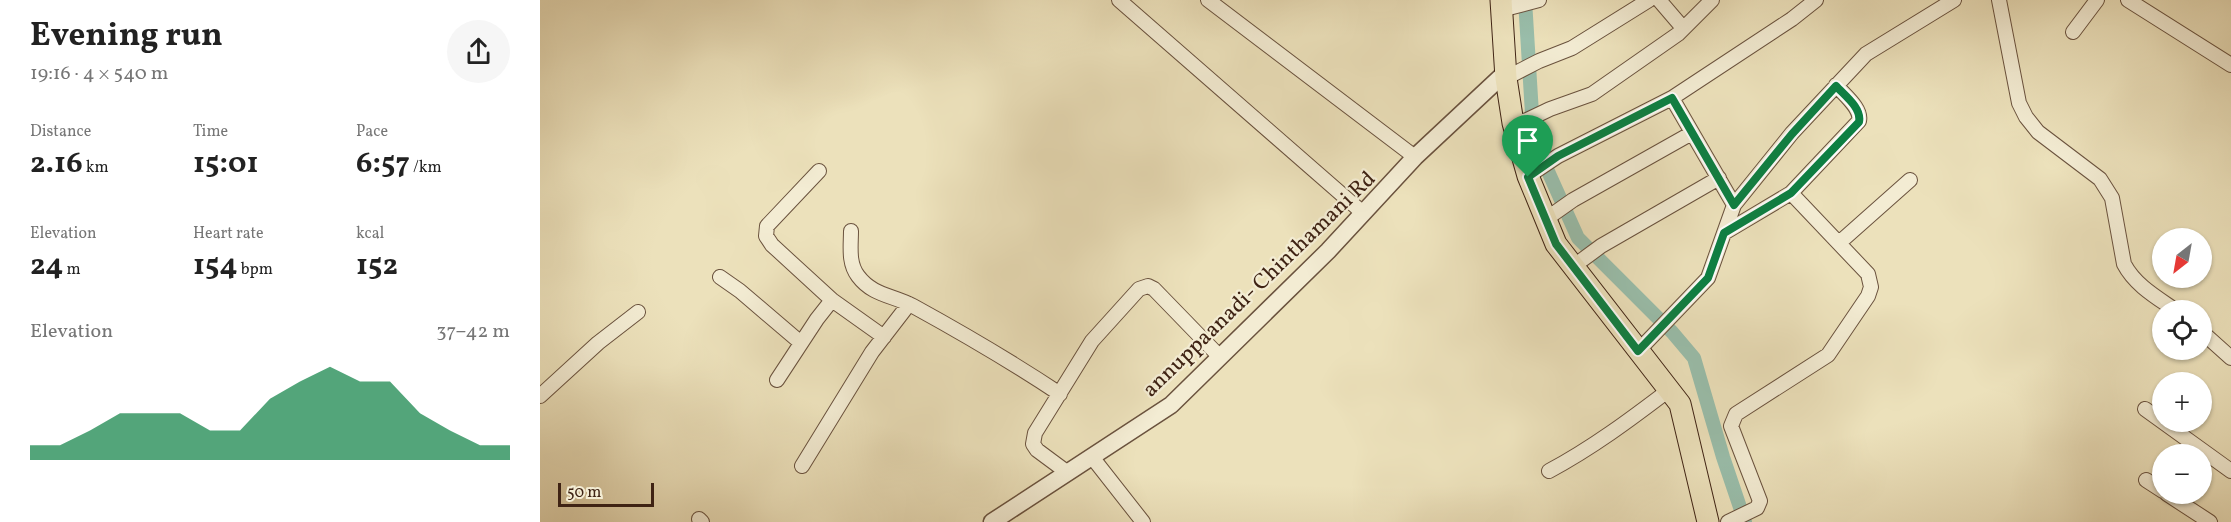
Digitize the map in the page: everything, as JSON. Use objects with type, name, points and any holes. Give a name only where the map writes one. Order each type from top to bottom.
[{"type":"main road","points":[[1505,6],[1511,74],[1520,122],[1533,172],[1552,214],[1556,244],[1580,262],[1638,351],[1680,404],[1708,522]]},
{"type":"street","points":[[1119,0],[1363,213]]},
{"type":"street","points":[[1209,0],[1415,157]]},
{"type":"street","points":[[1505,6],[1539,0]]},
{"type":"street","points":[[1511,74],[1572,48],[1649,0]]},
{"type":"street","points":[[1659,0],[1683,28]]},
{"type":"street","points":[[1520,122],[1592,94],[1683,28],[1712,0]]},
{"type":"street","points":[[1533,172],[1558,156],[1672,98],[1792,19],[1816,0]]},
{"type":"street","points":[[1638,351],[1708,278],[1734,205],[1792,134],[1866,54],[1954,0]]},
{"type":"street","points":[[1999,0],[2019,103],[2026,117],[2038,132],[2100,179],[2112,198],[2127,270],[2137,282],[2161,300]]},
{"type":"street","points":[[2073,32],[2097,0]]},
{"type":"street","points":[[2128,0],[2231,65]]},
{"type":"street","name":"annuppaanadi- Chinthamani Rd","points":[[992,522],[1171,405],[1328,251],[1415,157],[1511,74]]},
{"type":"street","points":[[1724,233],[1791,193],[1859,122],[1858,110],[1836,86]]},
{"type":"street","points":[[1672,98],[1734,205]]},
{"type":"street","points":[[1552,214],[1692,133]]},
{"type":"street","points":[[819,171],[768,226],[766,236],[772,245],[832,300],[884,337]]},
{"type":"street","points":[[1580,262],[1601,246],[1719,178]]},
{"type":"street","points":[[1839,243],[1910,180]]},
{"type":"street","points":[[1728,522],[1757,508],[1760,501],[1731,426],[1732,420],[1736,414],[1828,355],[1868,297],[1871,286],[1868,274],[1791,193]]},
{"type":"street","points":[[852,231],[851,262],[856,274],[870,290],[909,304],[984,346],[1060,394]]},
{"type":"street","points":[[720,277],[801,343]]},
{"type":"street","points":[[1068,473],[1037,450],[1033,444],[1035,433],[1092,341],[1139,289],[1148,286],[1154,289],[1220,357]]},
{"type":"street","points":[[777,380],[832,300]]},
{"type":"street","points":[[802,466],[846,392],[909,304]]},
{"type":"street","points":[[540,396],[598,343],[638,312]]},
{"type":"street","points":[[2212,341],[2231,358]]},
{"type":"street","points":[[1550,471],[1575,457],[1669,390]]},
{"type":"street","points":[[2145,409],[2231,471]]},
{"type":"street","points":[[1092,457],[1143,522]]},
{"type":"street","points":[[2146,480],[2152,484]]},
{"type":"street","points":[[2183,504],[2210,522]]},
{"type":"waterway","points":[[1525,0],[1533,130],[1547,169],[1578,238],[1672,332],[1694,358],[1745,522]]},
{"type":"route","points":[[1836,86],[1858,110],[1860,117],[1859,122],[1791,193],[1724,233],[1708,278],[1638,351],[1556,244],[1528,177],[1558,156],[1672,98],[1734,205],[1792,134],[1836,86]]}]
